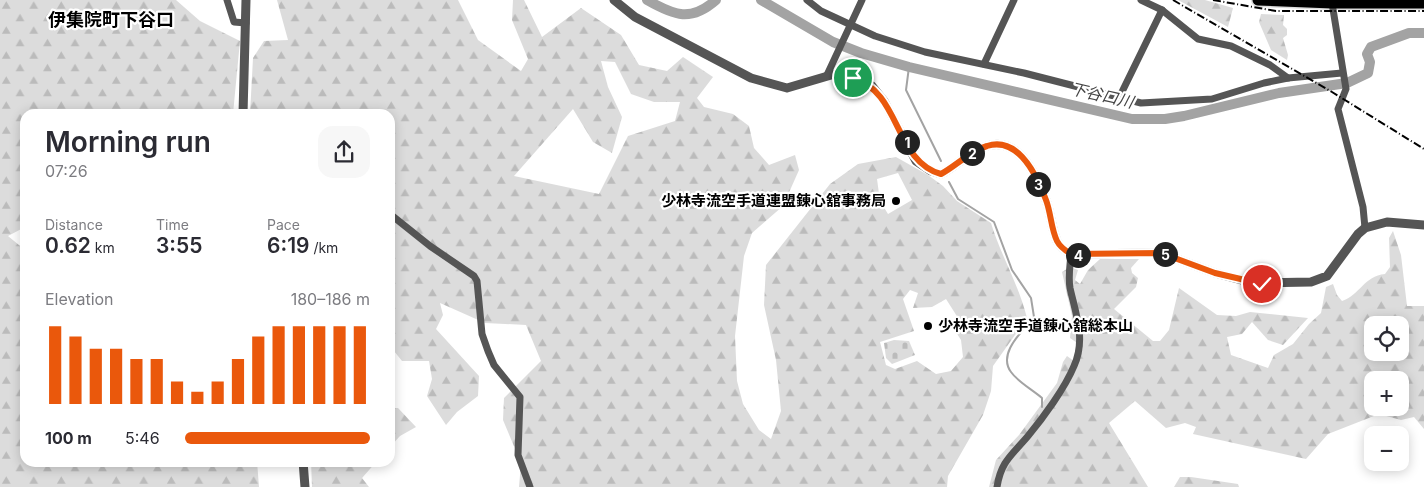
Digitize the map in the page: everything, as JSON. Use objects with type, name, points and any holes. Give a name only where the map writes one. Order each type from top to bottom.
[{"type":"main road","points":[[1258,0],[1332,3],[1424,3]]},
{"type":"street","points":[[227,0],[234,22],[246,23]]},
{"type":"street","points":[[243,109],[246,0]]},
{"type":"street","points":[[614,0],[635,17],[751,78],[787,88],[838,73],[863,81],[872,86],[884,101],[916,161],[931,171],[941,174],[978,149],[989,145],[1002,144],[1015,151],[1029,168],[1046,200],[1057,240],[1071,254],[1161,253],[1215,273],[1252,283],[1311,282],[1320,281],[1327,276],[1358,234],[1365,228],[1387,222],[1424,225]]},
{"type":"street","points":[[807,0],[848,29],[925,52],[984,64],[1141,103],[1204,100],[1288,78],[1342,74]]},
{"type":"street","points":[[826,75],[862,0]]},
{"type":"street","points":[[984,64],[1014,0]]},
{"type":"street","points":[[1141,0],[1162,10],[1198,39],[1231,46],[1270,65],[1288,78]]},
{"type":"street","points":[[1332,3],[1344,85],[1344,94],[1338,109],[1362,207],[1365,228]]},
{"type":"street","points":[[1119,98],[1162,10]]},
{"type":"street","points":[[395,218],[430,246],[468,271],[477,281],[478,308],[488,351],[494,365],[520,398],[518,455],[530,487]]},
{"type":"street","points":[[997,487],[1004,462],[1029,435],[1075,366],[1080,349],[1080,322],[1070,289],[1069,271],[1071,254]]},
{"type":"street","points":[[303,467],[304,487]]},
{"type":"green space","points":[[0,0],[176,0],[200,21],[240,41],[233,109],[20,109],[20,230],[8,236],[20,246],[20,467],[257,467],[259,487],[0,487]]},
{"type":"green space","points":[[277,0],[458,0],[478,40],[521,71],[528,59],[512,20],[513,0],[524,0],[542,37],[581,8],[621,35],[639,65],[667,71],[683,57],[713,77],[697,98],[704,107],[733,114],[749,126],[754,148],[769,165],[795,155],[799,170],[783,206],[752,233],[744,256],[735,336],[737,381],[743,404],[759,430],[771,439],[781,411],[776,360],[764,305],[766,265],[830,184],[858,164],[896,157],[928,175],[943,186],[957,201],[991,223],[1027,318],[993,366],[991,391],[983,415],[948,476],[947,487],[519,487],[521,463],[503,420],[504,398],[541,361],[526,325],[485,323],[440,303],[443,315],[436,329],[479,376],[478,396],[457,412],[446,425],[427,396],[432,379],[429,361],[402,361],[395,352],[395,109],[250,109],[253,58],[264,41],[288,40]],"holes":[[[601,61],[615,62],[631,94],[654,102],[680,102],[675,121],[628,136],[599,194],[514,176],[573,109],[593,142],[612,153],[622,117],[608,87]],[[898,173],[912,200],[888,214],[880,201],[877,179]],[[910,290],[918,293],[913,308],[932,307],[946,299],[960,321],[952,326],[961,340],[963,357],[951,371],[936,374],[917,361],[895,369],[886,365],[880,342],[914,331],[903,299]]]},
{"type":"green space","points":[[1178,0],[1205,0],[1233,8],[1228,27]]},
{"type":"green space","points":[[1261,14],[1284,15],[1283,25],[1287,29],[1287,35],[1283,38],[1288,55],[1287,60],[1271,50],[1259,22]]},
{"type":"green space","points":[[1393,231],[1401,255],[1407,306],[1424,306],[1424,429],[1414,417],[1401,420],[1386,416],[1409,416],[1409,371],[1364,371],[1364,416],[1374,416],[1328,434],[1306,459],[1193,434],[1196,427],[1185,423],[1166,428],[1135,401],[1109,423],[1148,487],[989,487],[996,460],[1019,435],[1057,383],[1063,362],[1067,356],[1078,364],[1083,347],[1070,338],[1072,316],[1062,272],[1070,267],[1078,270],[1075,280],[1080,284],[1088,270],[1100,259],[1139,259],[1131,268],[1132,273],[1138,278],[1136,287],[1114,309],[1153,341],[1160,341],[1169,330],[1179,288],[1217,315],[1236,316],[1250,312],[1308,318],[1283,345],[1268,340],[1252,322],[1242,334],[1227,337],[1231,355],[1268,368],[1274,355],[1293,344],[1309,324],[1321,313],[1326,287],[1333,284],[1337,295],[1342,301],[1353,295],[1372,278],[1385,274],[1390,267],[1389,238]]},
{"type":"green space","points":[[894,340],[909,341],[915,355],[892,364],[886,358],[884,343]]},
{"type":"green space","points":[[395,408],[398,408],[416,427],[400,436],[395,442]]},
{"type":"green space","points":[[311,467],[372,467],[362,478],[369,487],[312,487]]},
{"type":"green space","points":[[1180,477],[1238,484],[1239,487],[1174,487]]},
{"type":"waterway","name":"下谷口川","points":[[647,0],[666,10],[683,14],[699,12],[716,0]]},
{"type":"waterway","name":"下谷口川","points":[[761,0],[833,42],[861,53],[909,67],[1132,119],[1165,119],[1184,116],[1279,93],[1347,83],[1368,73],[1370,62],[1367,54],[1371,47],[1409,33],[1424,33]]},
{"type":"waterway","points":[[909,67],[906,90],[941,161]]},
{"type":"waterway","points":[[949,182],[958,199],[994,222],[1012,270],[1031,298],[1034,317],[1013,343],[1007,357],[1011,372],[1042,398],[1042,407]]},
{"type":"railway","points":[[1173,0],[1332,92],[1424,149]]},
{"type":"railway","points":[[1213,0],[1276,11],[1424,11]]},
{"type":"place","name":"少林寺流空手道連盟錬心舘事務局","points":[[896,201]]},
{"type":"place","name":"少林寺流空手道錬心舘総本山","points":[[928,326]]},
{"type":"district","name":"伊集院町下谷口","points":[[111,20]]},
{"type":"route","points":[[853,78],[872,86],[878,92],[916,161],[931,171],[941,174],[978,149],[989,145],[1002,144],[1015,151],[1022,158],[1039,185],[1046,200],[1057,240],[1071,254],[1084,256],[1161,253],[1215,273],[1262,284]]}]
